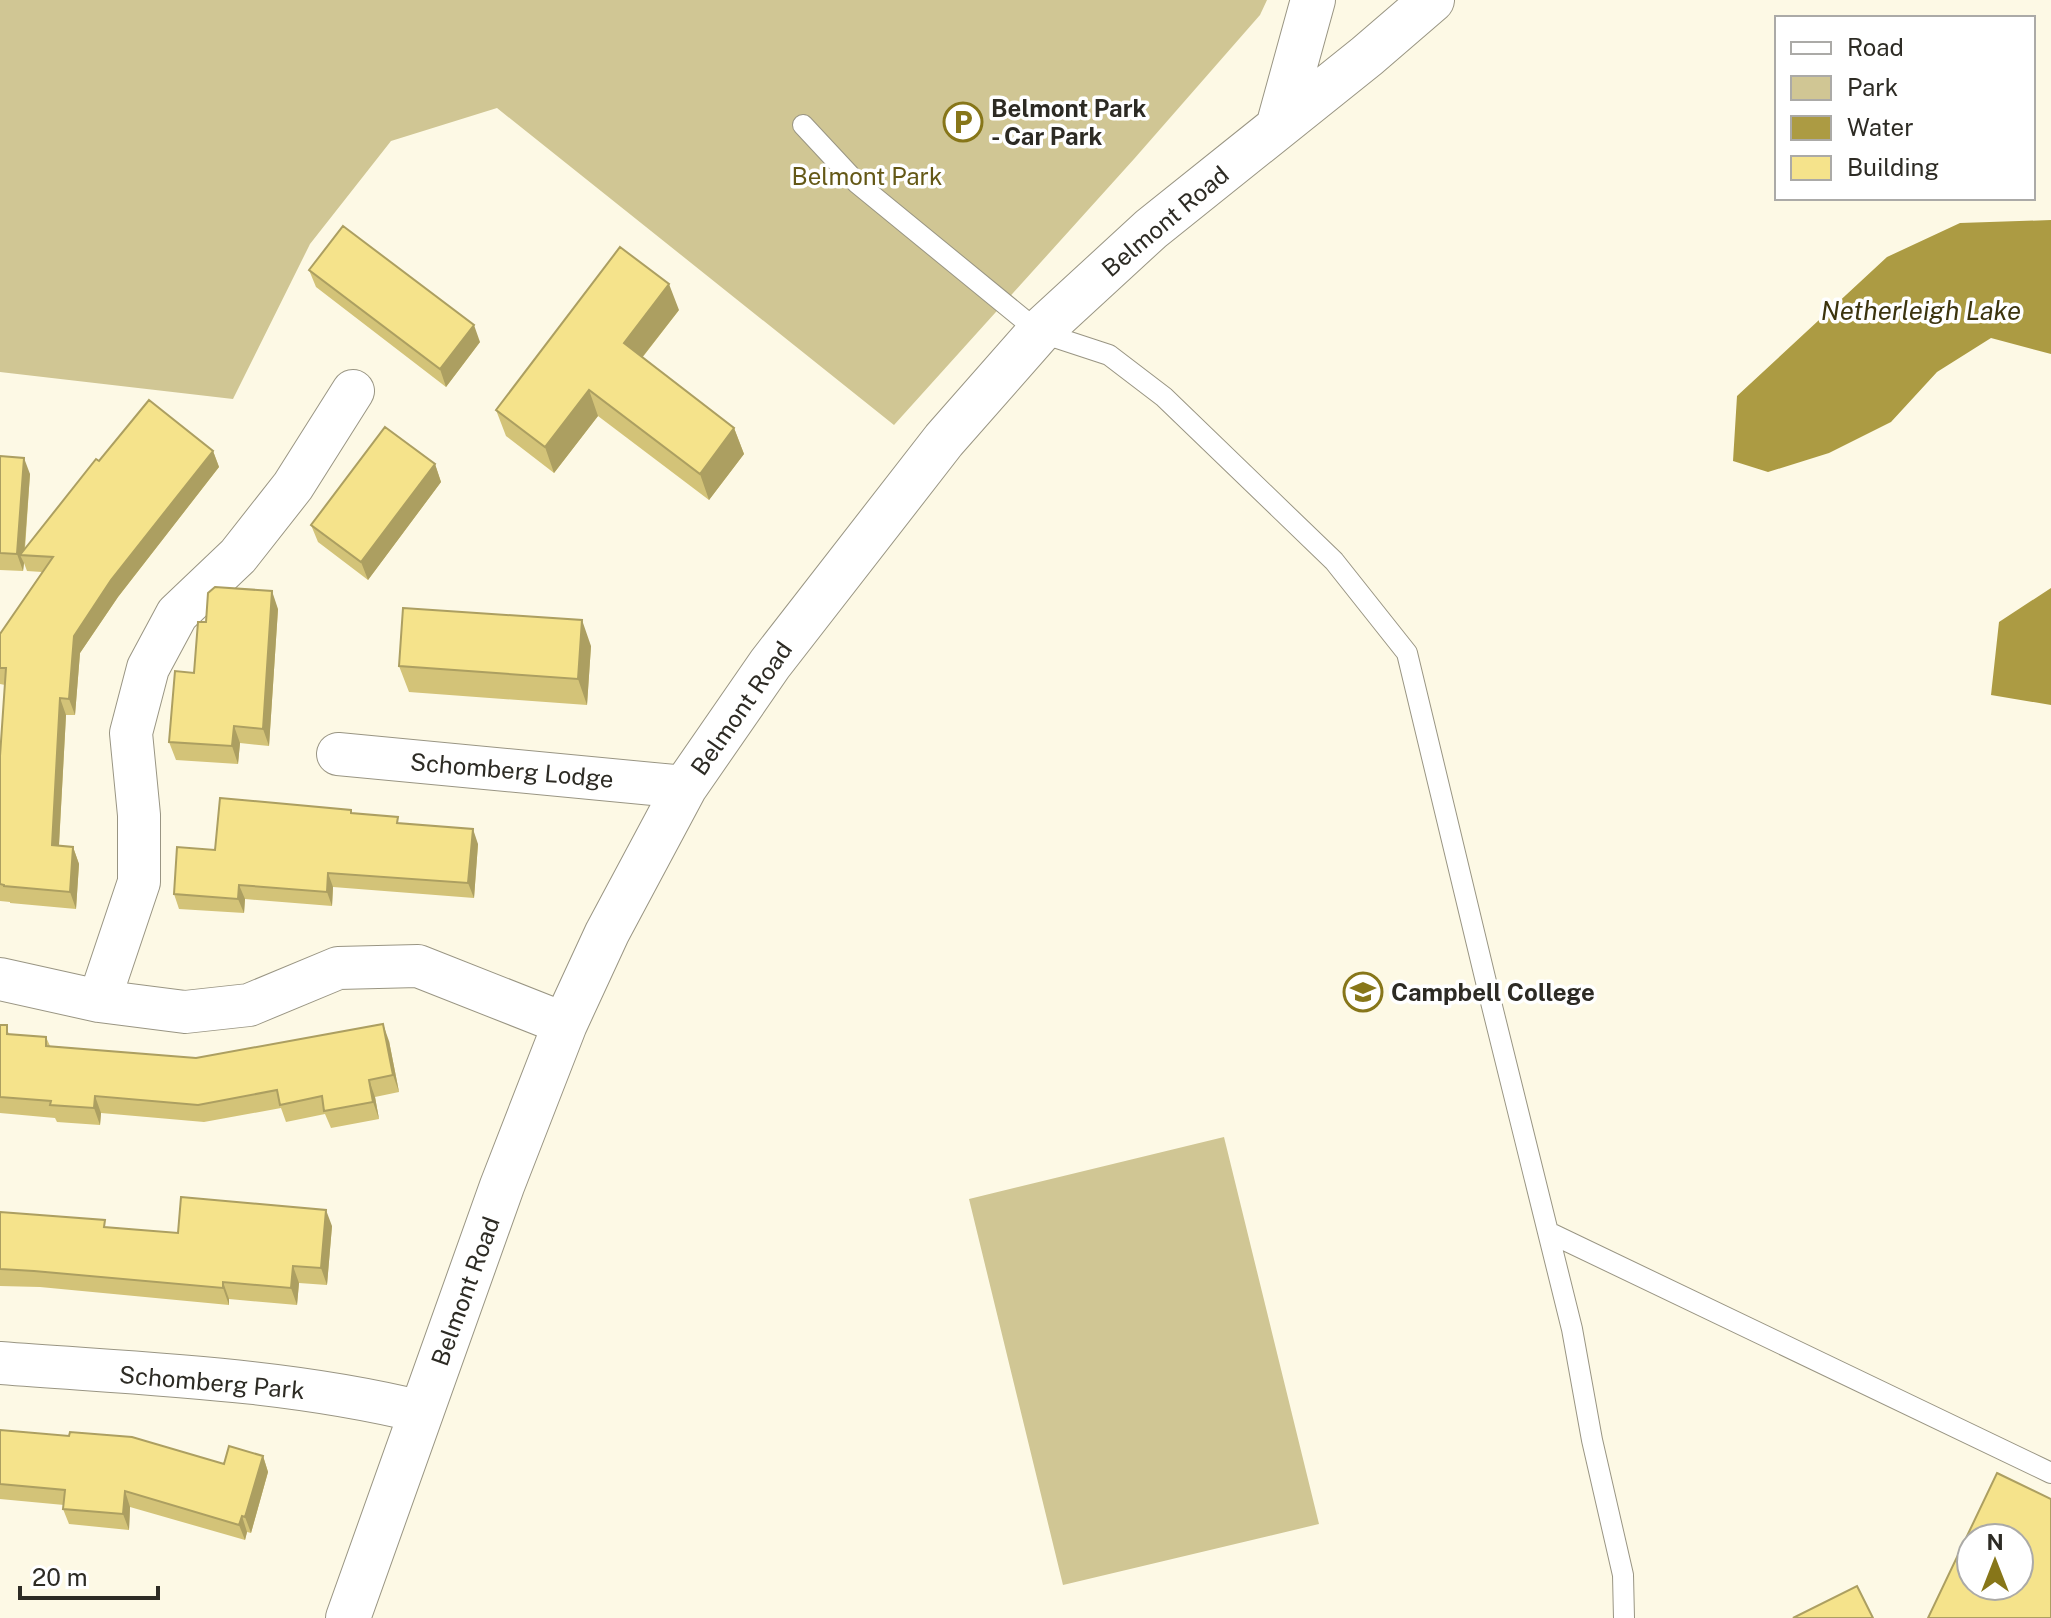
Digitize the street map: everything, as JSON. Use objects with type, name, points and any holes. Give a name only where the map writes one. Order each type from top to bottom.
[{"type":"main road","points":[[1278,127],[1313,0]]},
{"type":"main road","name":"Belmont Road","points":[[348,1618],[502,1186],[565,1024],[607,933],[685,787],[770,664],[944,440],[1039,332],[1151,229],[1367,56],[1427,2]]},
{"type":"street","points":[[99,1001],[139,882],[139,815],[131,733],[148,668],[177,614],[238,556],[293,486],[353,391]]},
{"type":"street","name":"Schomberg Lodge","points":[[338,754],[685,787]]},
{"type":"street","points":[[0,979],[99,1001],[185,1012],[249,1005],[338,968],[418,966],[565,1024]]},
{"type":"street","name":"Schomberg Park","points":[[0,1363],[278,1385],[422,1412]]},
{"type":"lane","points":[[803,125],[857,183],[1039,332],[1109,355],[1164,397],[1334,561],[1407,653],[1572,1329],[1592,1440],[1623,1575],[1624,1618]]},
{"type":"lane","points":[[1548,1232],[2051,1473]]},
{"type":"green space","name":"Belmont Park","points":[[0,0],[1267,0],[1260,15],[1134,159],[894,425],[497,108],[391,141],[310,244],[233,399],[0,372]]},
{"type":"green space","points":[[1224,1137],[1319,1524],[1063,1585],[969,1199]]},
{"type":"water","name":"Netherleigh Lake","points":[[2051,220],[2051,354],[1991,338],[1937,372],[1891,422],[1829,453],[1768,472],[1733,461],[1737,396],[1887,257],[1960,223]]},
{"type":"water","points":[[2051,588],[2051,705],[1991,695],[1999,622]]},
{"type":"building","points":[[343,226],[474,325],[440,369],[309,270]]},
{"type":"building","points":[[620,247],[669,284],[624,343],[734,428],[700,474],[589,390],[545,447],[496,410]]},
{"type":"building","points":[[149,400],[213,451],[111,580],[74,636],[69,699],[60,698],[52,845],[73,847],[70,892],[4,886],[0,884],[0,756],[6,668],[0,668],[0,634],[53,557],[20,555],[96,459],[99,461]]},
{"type":"building","points":[[385,427],[435,464],[361,562],[311,525]]},
{"type":"building","points":[[0,456],[24,458],[17,554],[0,553]]},
{"type":"building","points":[[215,587],[272,591],[263,729],[234,726],[232,746],[169,742],[175,671],[194,673],[198,622],[206,622],[208,593]]},
{"type":"building","points":[[403,608],[582,620],[578,679],[399,666]]},
{"type":"building","points":[[220,798],[351,810],[351,813],[398,817],[397,823],[473,829],[468,883],[328,873],[327,892],[239,885],[238,899],[174,894],[177,847],[215,850]]},
{"type":"building","points":[[383,1024],[393,1075],[369,1080],[373,1102],[324,1111],[322,1096],[280,1105],[277,1090],[198,1105],[95,1096],[94,1108],[0,1097],[0,1025],[7,1025],[7,1034],[46,1037],[46,1046],[196,1058]]},
{"type":"building","points":[[181,1197],[326,1210],[321,1268],[293,1266],[291,1288],[223,1282],[223,1288],[0,1269],[0,1212],[105,1220],[104,1227],[178,1233]]},
{"type":"building","points":[[0,1430],[132,1437],[224,1464],[229,1446],[263,1456],[245,1517],[242,1516],[239,1525],[125,1491],[123,1514],[63,1509],[65,1490],[0,1484]]},
{"type":"building","points":[[1997,1473],[2051,1499],[2051,1618],[1928,1618],[1955,1561],[1955,1602],[2035,1602],[2035,1522],[1974,1522]]},
{"type":"building","points":[[1857,1586],[1873,1618],[1793,1618]]},
{"type":"place","name":"Belmont Park - Car Park","points":[[963,122]]},
{"type":"place","name":"Campbell College","points":[[1363,992]]}]
